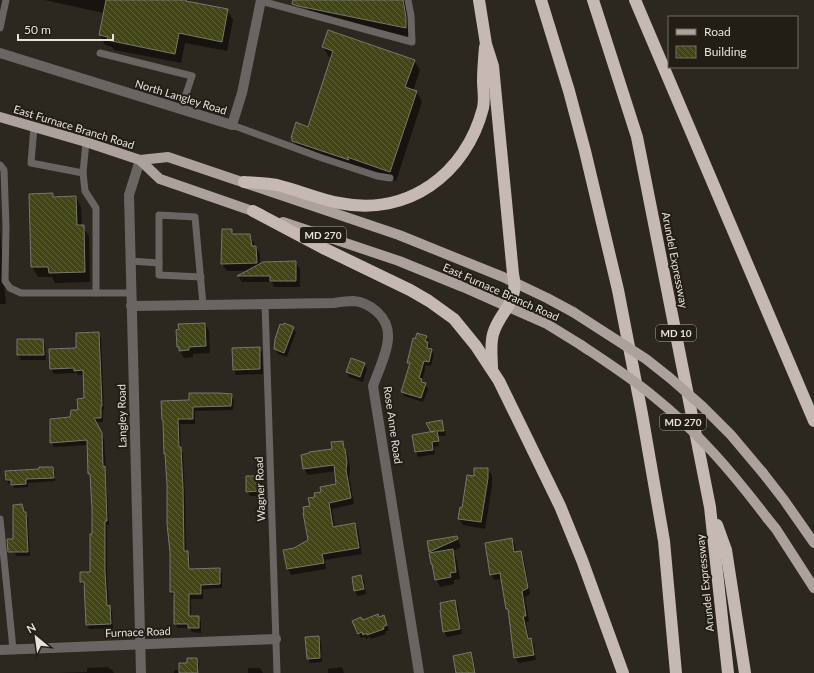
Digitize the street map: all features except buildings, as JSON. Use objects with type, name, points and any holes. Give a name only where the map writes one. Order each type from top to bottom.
[{"type":"highway","points":[[480,0],[486,44],[493,66],[512,266],[515,283],[514,296],[509,307],[500,317],[493,336],[492,369]]},
{"type":"highway","points":[[541,0],[569,91],[585,151],[618,290],[642,414],[664,541],[676,673]]},
{"type":"highway","name":"Arundel Expressway","points":[[593,0],[637,137],[710,507],[728,673]]},
{"type":"highway","points":[[635,0],[814,421]]},
{"type":"highway","points":[[244,182],[276,185],[339,203],[363,205],[390,203],[406,199],[417,194],[436,182],[456,162],[467,148],[474,133],[483,106],[483,68],[486,44]]},
{"type":"highway","points":[[253,211],[429,301],[454,319],[476,346],[500,381],[560,506],[582,560],[623,673]]},
{"type":"highway","points":[[710,507],[726,550],[745,673]]},
{"type":"main road","name":"East Furnace Branch Road","points":[[0,117],[34,126],[140,160],[168,157],[244,182],[399,235],[441,251],[547,298],[573,312],[646,360],[670,378],[702,406],[731,435],[763,473],[814,543]]},
{"type":"main road","name":"East Furnace Branch Road","points":[[140,160],[160,179],[399,261],[463,286],[547,324],[581,345],[653,395],[711,449],[736,477],[767,518],[814,588]]},
{"type":"street","name":"North Langley Road","points":[[0,53],[232,125],[242,93],[261,1]]},
{"type":"street","name":"Langley Road","points":[[140,160],[129,195],[141,673]]},
{"type":"street","name":"Rose Anne Road","points":[[131,306],[334,303],[353,301],[366,304],[380,314],[387,326],[389,336],[383,360],[373,386],[419,673]]},
{"type":"street","name":"Furnace Road","points":[[0,650],[276,639]]},
{"type":"lane","points":[[0,28],[6,0]]},
{"type":"lane","points":[[261,1],[282,3],[412,42],[411,16],[408,0]]},
{"type":"lane","points":[[100,53],[192,76],[181,109]]},
{"type":"lane","points":[[232,125],[322,158],[377,176],[390,178]]},
{"type":"lane","points":[[34,126],[31,163],[83,173]]},
{"type":"lane","points":[[86,142],[83,173],[85,191],[96,208],[96,293]]},
{"type":"lane","points":[[0,165],[4,170],[6,227],[5,281],[10,288],[21,293],[131,294]]},
{"type":"lane","points":[[200,277],[159,275],[159,215],[195,217],[203,305]]},
{"type":"lane","points":[[130,261],[159,263]]},
{"type":"lane","name":"Wagner Road","points":[[265,304],[277,673]]},
{"type":"lane","points":[[0,519],[13,649]]}]
